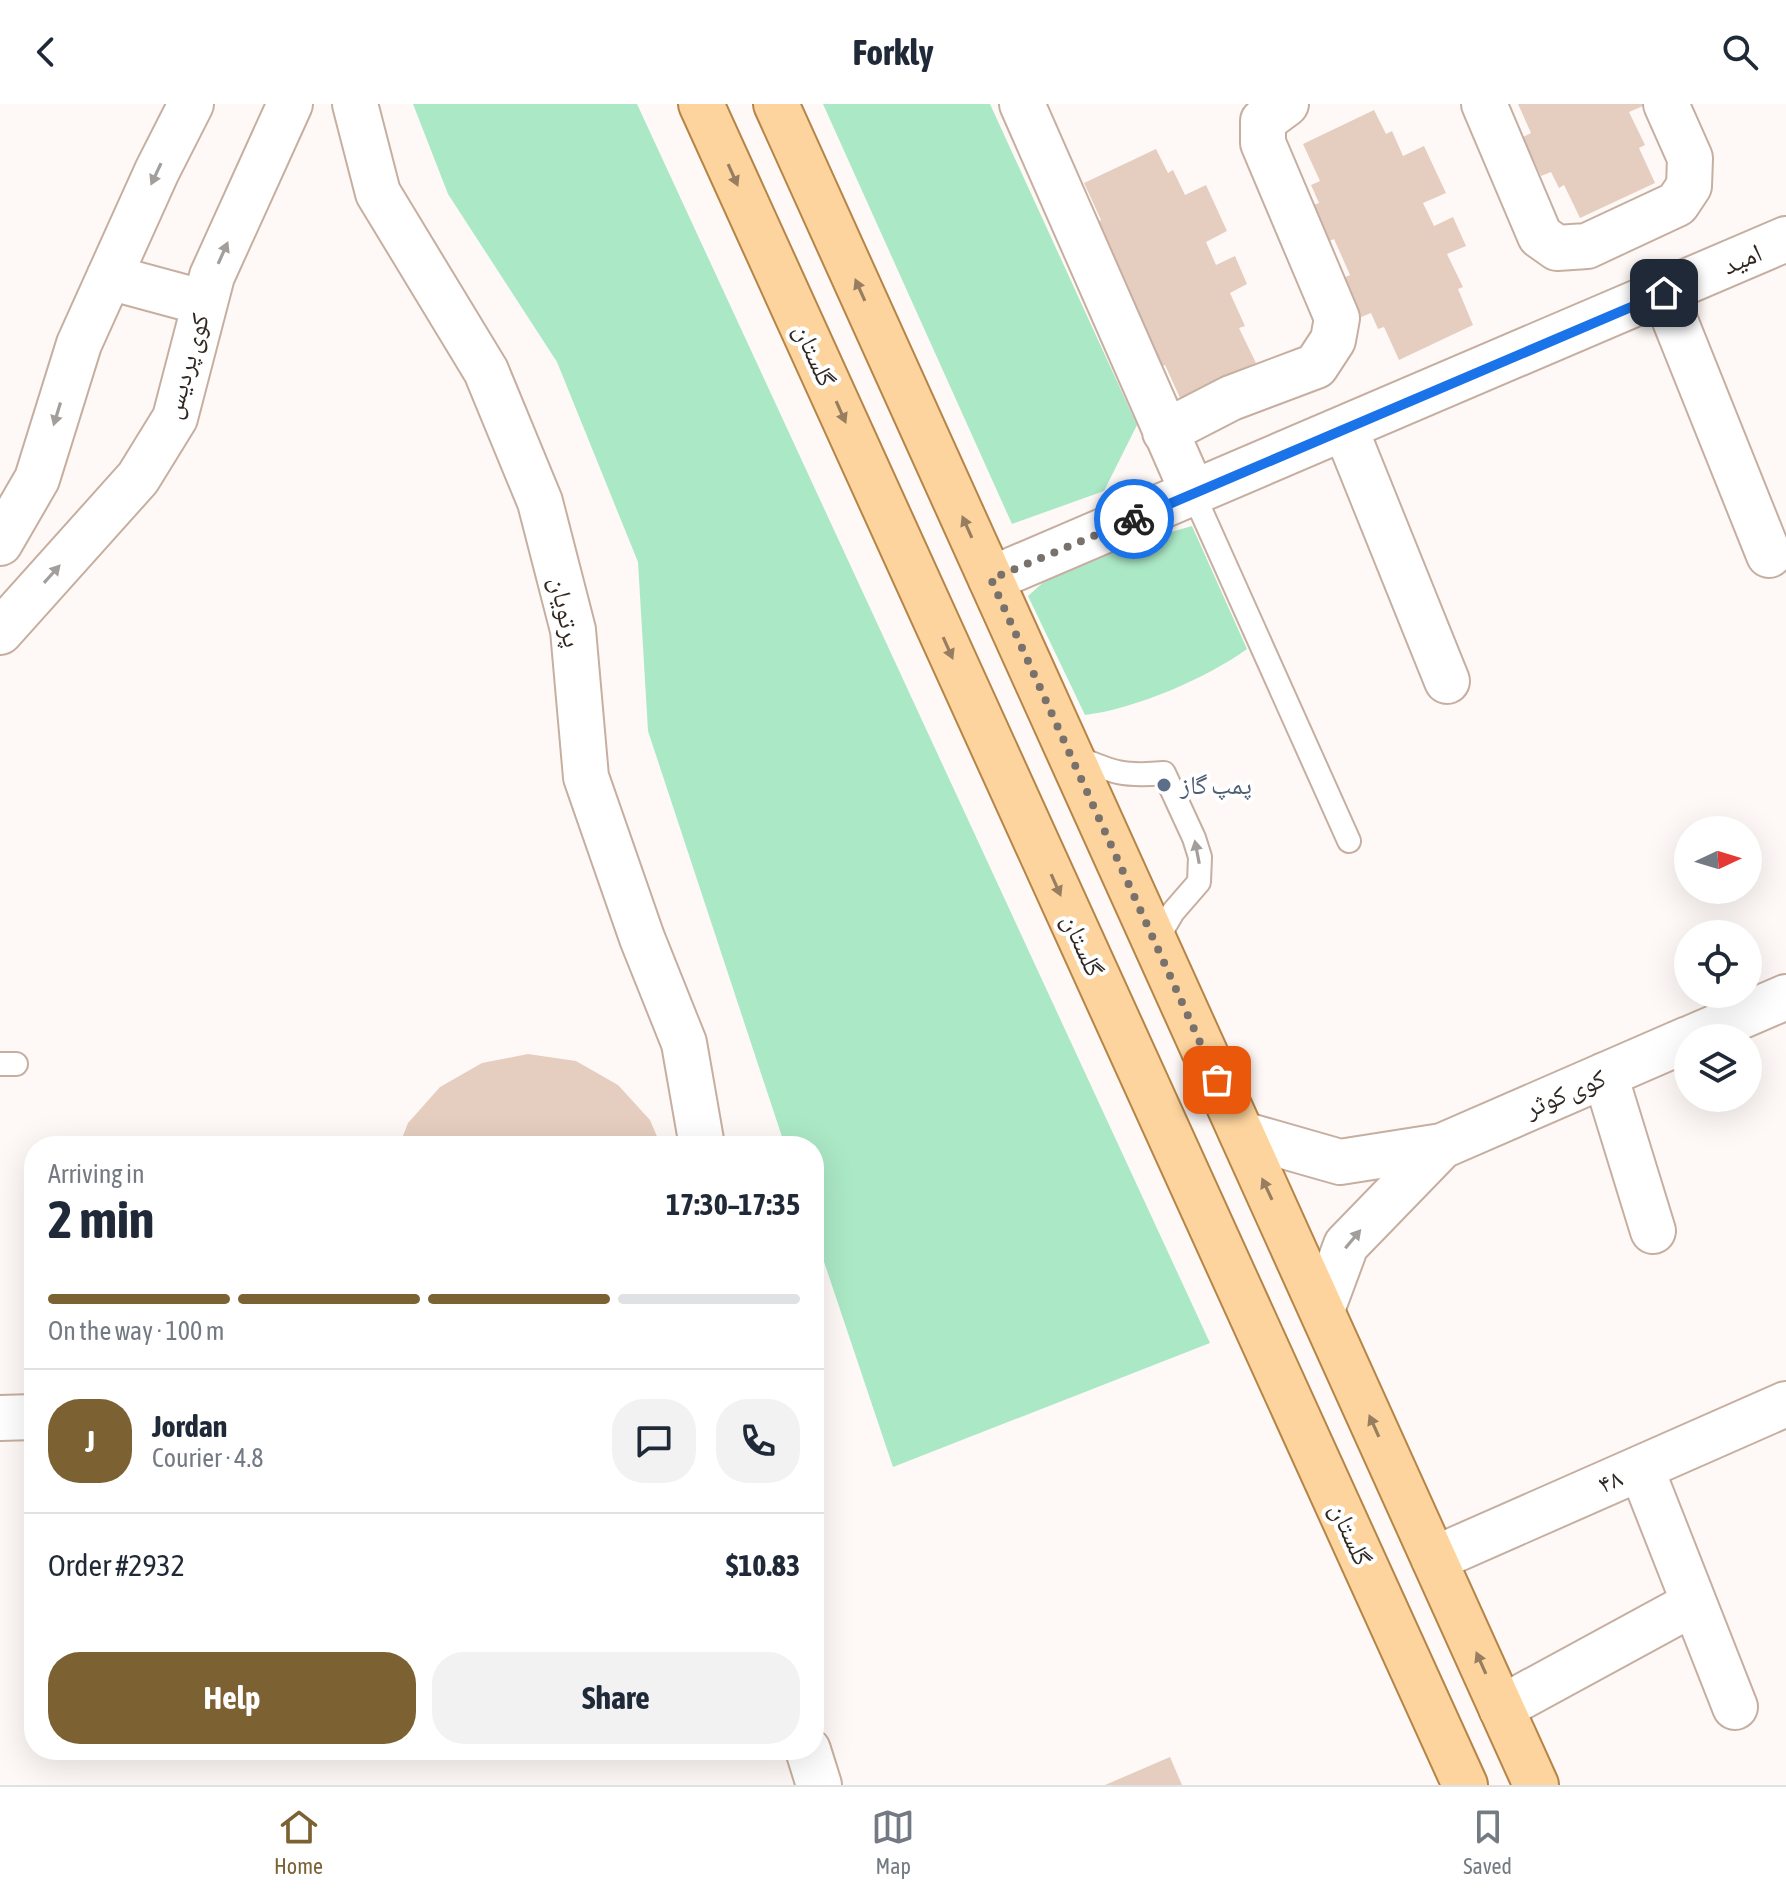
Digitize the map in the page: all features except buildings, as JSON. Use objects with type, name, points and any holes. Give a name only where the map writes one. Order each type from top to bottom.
[{"type":"main road","name":"گلستان","points":[[701,104],[1465,1785]]},
{"type":"main road","points":[[776,104],[1536,1785]]},
{"type":"street","points":[[0,543],[37,479],[79,344],[157,171],[191,104]]},
{"type":"street","name":"کوی پردیس","points":[[0,632],[138,478],[175,418],[212,276],[290,104]]},
{"type":"street","name":"پرتویان","points":[[355,104],[378,193],[486,371],[540,502],[573,630],[586,777],[642,938],[684,1043],[700,1136]]},
{"type":"street","points":[[1022,104],[1193,493]]},
{"type":"street","points":[[1165,432],[1231,398],[1316,366],[1333,340],[1337,318],[1263,143],[1263,121],[1286,104]]},
{"type":"street","points":[[1484,104],[1540,236],[1557,248],[1587,246],[1677,204],[1689,186],[1690,158],[1666,104]]},
{"type":"street","name":"امید","points":[[991,579],[1786,239]]},
{"type":"street","points":[[109,277],[205,303]]},
{"type":"street","points":[[1664,293],[1769,555]]},
{"type":"street","points":[[1345,428],[1447,681]]},
{"type":"street","name":"کوی کوثر","points":[[1724,1024],[1786,997]]},
{"type":"street","name":"کوی کوثر","points":[[1442,1146],[1674,1045]]},
{"type":"street","points":[[1605,1075],[1653,1231]]},
{"type":"street","points":[[1242,1134],[1340,1162],[1442,1146]]},
{"type":"street","points":[[1322,1310],[1346,1245],[1442,1146]]},
{"type":"street","name":"۴۸","points":[[1434,1559],[1786,1404]]},
{"type":"street","points":[[0,1418],[24,1417]]},
{"type":"street","points":[[1641,1468],[1735,1707]]},
{"type":"street","points":[[1501,1708],[1694,1603]]},
{"type":"street","points":[[811,1760],[819,1785]]},
{"type":"lane","points":[[1193,493],[1349,841]]},
{"type":"lane","points":[[1070,754],[1109,771],[1133,776],[1164,773],[1194,838],[1200,857],[1199,882],[1173,912],[1155,943]]},
{"type":"green space","points":[[413,104],[637,104],[1210,1343],[893,1467],[824,1262],[824,1136],[782,1136],[648,731],[638,562],[557,362],[448,194]]},
{"type":"green space","points":[[823,104],[990,104],[1137,425],[1104,491],[1012,524]]},
{"type":"green space","points":[[1192,526],[1247,649],[1212,671],[1170,691],[1105,712],[1085,715],[1028,596],[1066,562]]},
{"type":"way so far","points":[[1134,519],[991,579],[1217,1080]]},
{"type":"place","name":"پمپ گاز","points":[[1164,785]]},
{"type":"route","points":[[1134,519],[1664,293]]}]
